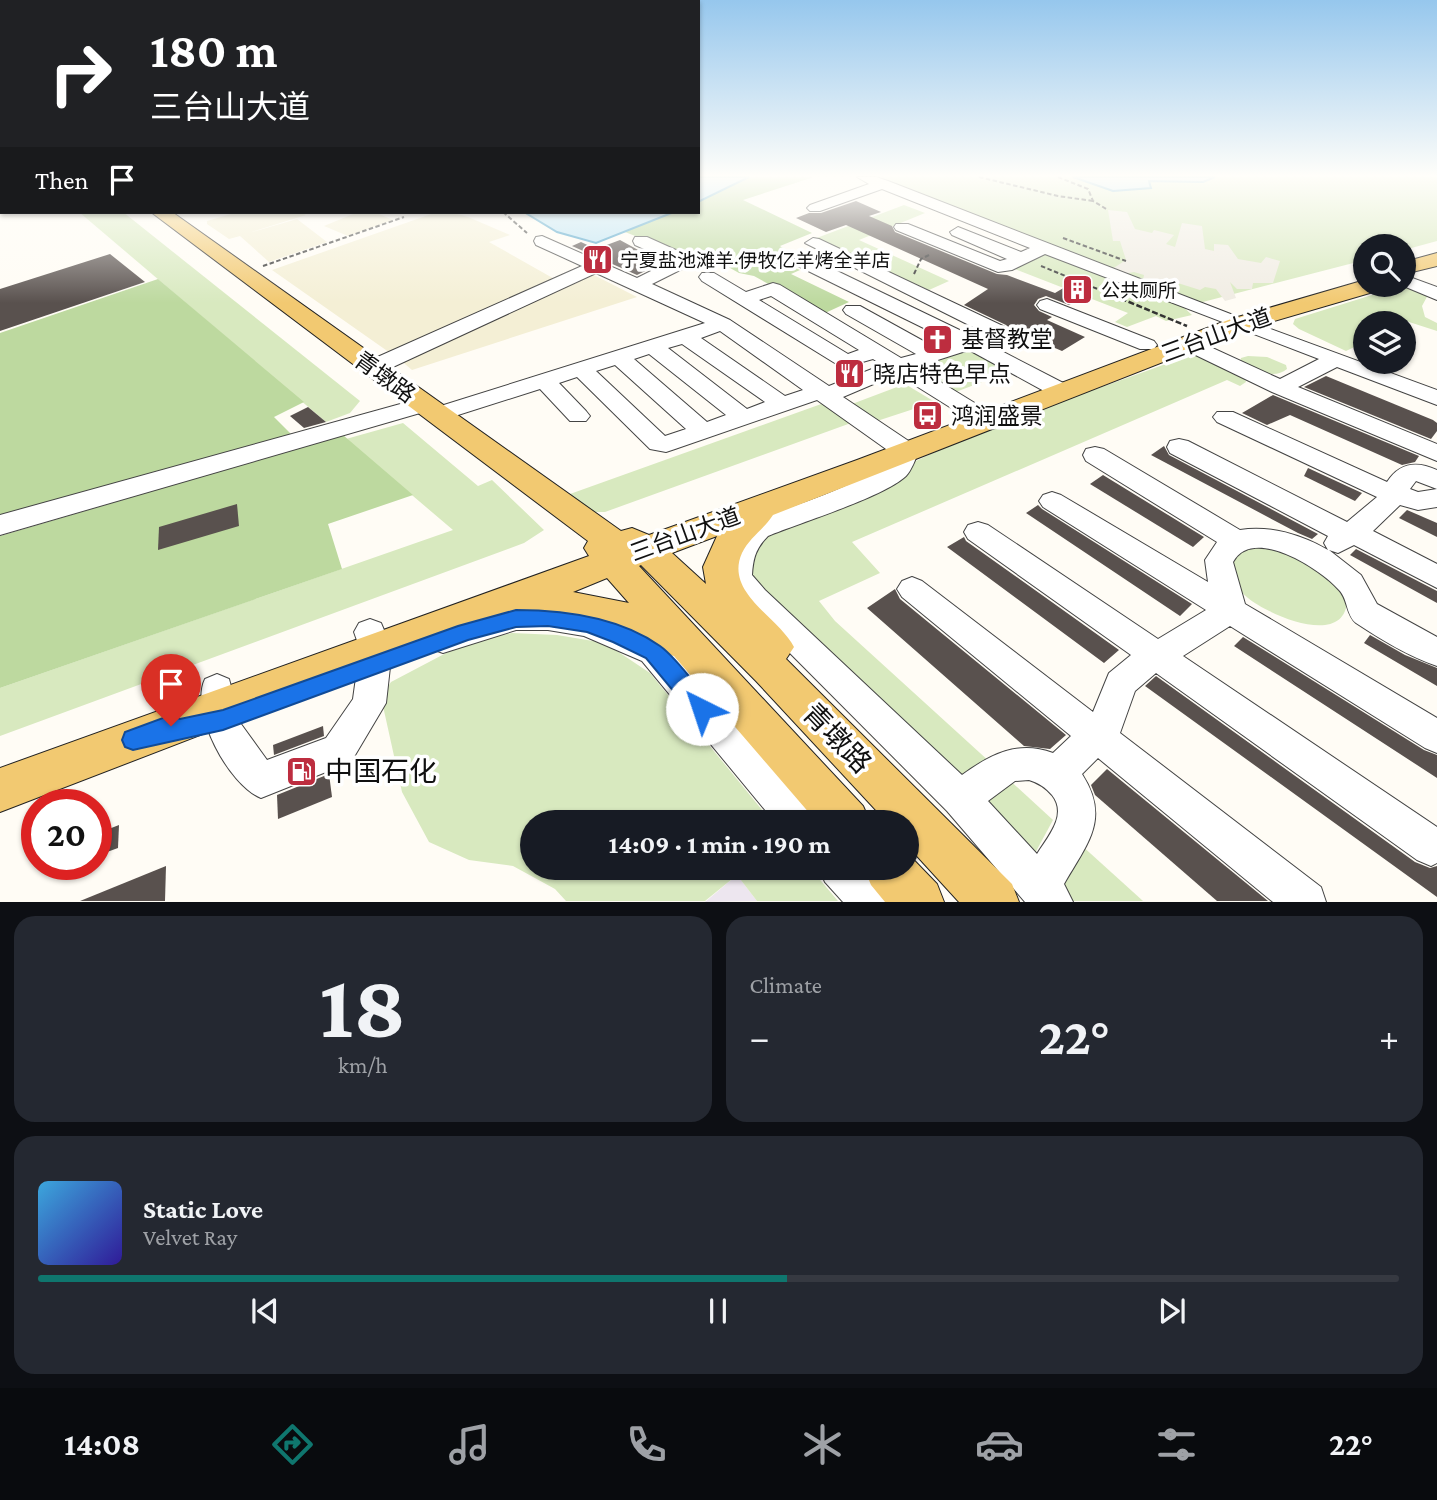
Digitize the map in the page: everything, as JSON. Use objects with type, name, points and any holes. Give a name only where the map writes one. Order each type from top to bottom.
[{"type":"main road","name":"青墩路","points":[[170,219],[619,546],[770,669],[995,901]]},
{"type":"main road","points":[[1416,265],[1437,259]]},
{"type":"main road","points":[[1416,274],[1437,268]]},
{"type":"main road","name":"三台山大道","points":[[0,790],[379,647],[619,546],[981,417],[1229,320],[1353,282]]},
{"type":"main road","name":"三台山大道","points":[[1229,320],[1353,290]]},
{"type":"main road","name":"三台山大道","points":[[1061,385],[1147,345],[1189,336]]},
{"type":"main road","name":"三台山大道","points":[[619,546],[767,504],[900,447]]},
{"type":"main road","points":[[767,504],[737,531],[722,553],[720,577],[731,601],[878,757],[995,901]]},
{"type":"main road","name":"青墩路","points":[[619,546],[707,666],[837,810]]},
{"type":"main road","points":[[379,647],[516,609],[555,606],[629,618],[654,628],[707,666]]},
{"type":"main road","name":"三台山大道","points":[[0,769],[219,706]]},
{"type":"main road","points":[[899,880],[919,901]]},
{"type":"street","points":[[926,219],[1022,259]]},
{"type":"street","points":[[971,219],[1437,398]]},
{"type":"street","points":[[902,227],[998,267],[1006,266],[1044,248]]},
{"type":"street","points":[[947,246],[991,227]]},
{"type":"street","points":[[542,241],[723,324],[900,447],[897,470],[873,484],[758,529],[747,538],[738,554],[737,578],[754,598],[960,797],[1046,894],[1077,824],[1078,813],[1071,790],[1057,774],[1045,767],[1019,762],[1001,769],[960,797]]},
{"type":"street","points":[[637,285],[678,264],[681,259],[641,242]]},
{"type":"street","points":[[581,369],[659,444],[824,393],[979,341],[998,331],[813,243]]},
{"type":"street","points":[[802,261],[979,341],[1061,385]]},
{"type":"street","points":[[372,368],[596,266]]},
{"type":"street","points":[[708,277],[743,300],[773,289],[981,417]]},
{"type":"street","points":[[1416,282],[1437,288]]},
{"type":"street","points":[[1416,284],[1437,294]]},
{"type":"street","points":[[1047,305],[1147,345]]},
{"type":"street","points":[[853,310],[934,355]]},
{"type":"street","points":[[0,525],[544,380],[723,324]]},
{"type":"street","points":[[685,336],[782,404]]},
{"type":"street","points":[[1189,336],[1280,387],[1432,460]]},
{"type":"street","points":[[652,346],[743,417]]},
{"type":"street","points":[[619,357],[704,431]]},
{"type":"street","points":[[1280,387],[1336,359]]},
{"type":"street","points":[[544,380],[578,416]]},
{"type":"street","points":[[1225,417],[1422,501]]},
{"type":"street","points":[[1179,447],[1437,576]]},
{"type":"street","points":[[1095,455],[1238,542]]},
{"type":"street","points":[[1422,501],[1398,482],[1432,460]]},
{"type":"street","points":[[1052,501],[1437,737]]},
{"type":"street","points":[[1320,558],[1350,533],[1422,501]]},
{"type":"street","points":[[978,532],[1431,846]]},
{"type":"street","points":[[1228,609],[1229,598],[1218,565],[1222,553],[1238,542],[1269,538],[1296,546],[1320,558],[1349,580],[1357,591],[1364,612],[1437,653]]},
{"type":"street","points":[[912,589],[1306,901]]},
{"type":"street","points":[[1057,774],[1105,727],[1121,683],[1140,666],[1228,609]]},
{"type":"street","points":[[219,706],[234,748],[261,780],[338,750],[369,703],[379,647],[465,632],[516,618],[548,618],[588,624],[653,652],[789,810]]},
{"type":"street","points":[[850,880],[871,901]]},
{"type":"path","points":[[243,273],[398,219]]},
{"type":"path","points":[[511,219],[542,241]]},
{"type":"path","points":[[900,285],[912,277],[920,259],[947,246]]},
{"type":"path","points":[[1022,259],[1189,336]]},
{"type":"shaded area","points":[[293,219],[252,232],[297,219],[327,242],[269,262],[240,236],[229,239],[207,224],[207,221]]},
{"type":"shaded area","points":[[341,219],[393,220],[348,236],[324,226]]},
{"type":"shaded area","points":[[417,219],[473,219],[510,235],[489,242],[558,281],[393,355],[272,270]]},
{"type":"shaded area","points":[[1109,219],[1130,219],[1135,229],[1174,235],[1166,244],[1175,247],[1182,223],[1202,226],[1205,249],[1214,251],[1214,244],[1228,245],[1238,259],[1261,263],[1266,257],[1280,261],[1273,283],[1253,283],[1252,289],[1237,289],[1230,282],[1236,298],[1225,301],[1216,289],[1205,287],[1200,290],[1165,279],[1162,284],[1143,280],[1144,275],[1134,272],[1119,275],[1109,271],[1126,260],[1120,241],[1113,241]]},
{"type":"shaded area","points":[[592,274],[637,297],[412,370],[399,359]]},
{"type":"shaded area","points":[[731,880],[741,880],[757,901],[705,902]]},
{"type":"green space","points":[[87,219],[132,219],[360,401],[350,413],[326,422]]},
{"type":"green space","points":[[657,219],[783,219],[812,233],[780,246],[788,252],[773,258],[800,270],[791,274],[849,302],[823,314],[754,276],[739,273],[714,259],[694,259],[625,232]]},
{"type":"green space","points":[[867,219],[910,219],[859,240],[949,281],[929,290],[814,239]]},
{"type":"green space","points":[[983,219],[1437,219],[1437,241],[1416,247],[1416,234],[1353,234],[1353,263],[1199,303]]},
{"type":"green space","points":[[1040,252],[1179,303],[1192,315],[1166,321],[1156,316],[1127,327],[1115,322],[1128,313],[1012,268]]},
{"type":"green space","points":[[158,279],[304,402],[274,417],[292,435],[0,517],[0,333]]},
{"type":"green space","points":[[1416,289],[1429,293],[1422,306],[1425,317],[1437,323],[1437,331],[1416,324],[1416,311],[1353,311],[1353,348],[1346,351],[1299,329],[1293,324],[1295,319],[1366,297],[1416,297]]},
{"type":"green space","points":[[972,349],[1011,371],[953,393],[913,370]]},
{"type":"green space","points":[[1190,355],[1199,356],[1244,377],[1246,382],[1240,386],[1227,380],[852,542],[880,573],[819,601],[835,621],[991,763],[958,782],[750,578],[754,551],[761,536],[966,438]]},
{"type":"green space","points":[[1267,357],[1286,365],[1287,369],[1270,374],[1240,364],[1241,358]]},
{"type":"green space","points":[[905,384],[935,402],[877,421],[852,404]]},
{"type":"green space","points":[[824,403],[851,423],[605,512],[593,512],[570,494]]},
{"type":"green space","points":[[403,423],[478,486],[492,480],[544,530],[524,543],[0,736],[0,688],[453,530],[346,439]]},
{"type":"green space","points":[[343,435],[413,495],[328,524],[342,569],[0,688],[0,536]]},
{"type":"green space","points":[[1258,545],[1311,560],[1347,598],[1344,613],[1335,622],[1306,624],[1273,613],[1248,598],[1229,571],[1234,552]]},
{"type":"green space","points":[[512,633],[557,635],[605,643],[650,673],[762,810],[520,810],[520,870],[513,866],[469,860],[429,842],[402,792],[381,697],[391,682],[467,642]]},
{"type":"green space","points":[[1005,776],[1053,820],[1033,857],[975,797]]},
{"type":"green space","points":[[1080,844],[1143,901],[1069,901],[1057,882]]},
{"type":"green space","points":[[539,880],[731,880],[705,901],[566,901],[555,889]]},
{"type":"green space","points":[[741,880],[820,880],[838,901],[757,901]]},
{"type":"water","points":[[536,219],[656,219],[596,243],[557,232]]},
{"type":"building","points":[[798,219],[876,219],[892,226],[895,232],[997,274],[1007,275],[1055,293],[1070,284],[1091,293],[1069,305],[1046,296],[1038,299],[1034,305],[1039,311],[1052,317],[1047,320],[1085,337],[1062,351],[1010,329],[964,305],[988,289],[846,225],[826,232]]},
{"type":"building","points":[[620,240],[662,263],[637,275],[572,246],[581,242],[596,249]]},
{"type":"building","points":[[110,254],[145,282],[0,331],[0,289]]},
{"type":"building","points":[[1326,376],[1433,420],[1437,423],[1437,431],[1431,439],[1304,387]]},
{"type":"building","points":[[1273,395],[1419,456],[1415,462],[1402,465],[1290,415],[1267,425],[1242,413]]},
{"type":"building","points":[[308,407],[326,422],[304,428],[290,416]]},
{"type":"building","points":[[1164,446],[1169,455],[1318,534],[1312,539],[1298,533],[1151,455]]},
{"type":"building","points":[[1308,468],[1362,493],[1355,501],[1304,476]]},
{"type":"building","points":[[1103,475],[1204,537],[1193,547],[1090,484]]},
{"type":"building","points":[[237,504],[239,526],[158,550],[159,527]]},
{"type":"building","points":[[1038,505],[1192,604],[1180,616],[1026,513]]},
{"type":"building","points":[[1407,510],[1437,523],[1437,537],[1399,518]]},
{"type":"building","points":[[964,537],[1119,650],[1104,663],[947,547]]},
{"type":"building","points":[[1356,549],[1437,591],[1437,603],[1350,555]]},
{"type":"building","points":[[895,589],[900,599],[1066,735],[1050,749],[1024,746],[867,608]]},
{"type":"building","points":[[1370,635],[1405,655],[1437,668],[1437,686],[1364,643]]},
{"type":"building","points":[[1243,637],[1424,750],[1437,755],[1437,778],[1234,646]]},
{"type":"building","points":[[1156,676],[1415,862],[1430,868],[1437,866],[1437,897],[1145,686]]},
{"type":"building","points":[[323,726],[324,736],[274,755],[273,745]]},
{"type":"building","points":[[1107,769],[1268,901],[1217,901],[1095,795],[1091,785]]},
{"type":"building","points":[[329,774],[332,797],[278,819],[277,795]]},
{"type":"building","points":[[119,825],[118,848],[112,850],[112,828]]},
{"type":"building","points":[[166,866],[165,901],[80,901]]},
{"type":"place","name":"宁夏盐池滩羊·伊牧亿羊烤全羊店","points":[[597,260]]},
{"type":"place","name":"公共厕所","points":[[1078,290]]},
{"type":"place","name":"基督教堂","points":[[938,339]]},
{"type":"place","name":"晓店特色早点","points":[[850,374]]},
{"type":"place","name":"鸿润盛景","points":[[928,416]]},
{"type":"place","name":"中国石化","points":[[302,771]]},
{"type":"route","points":[[171,726],[133,740],[223,720],[465,632],[516,618],[548,618],[588,624],[653,652],[702,709]]}]
